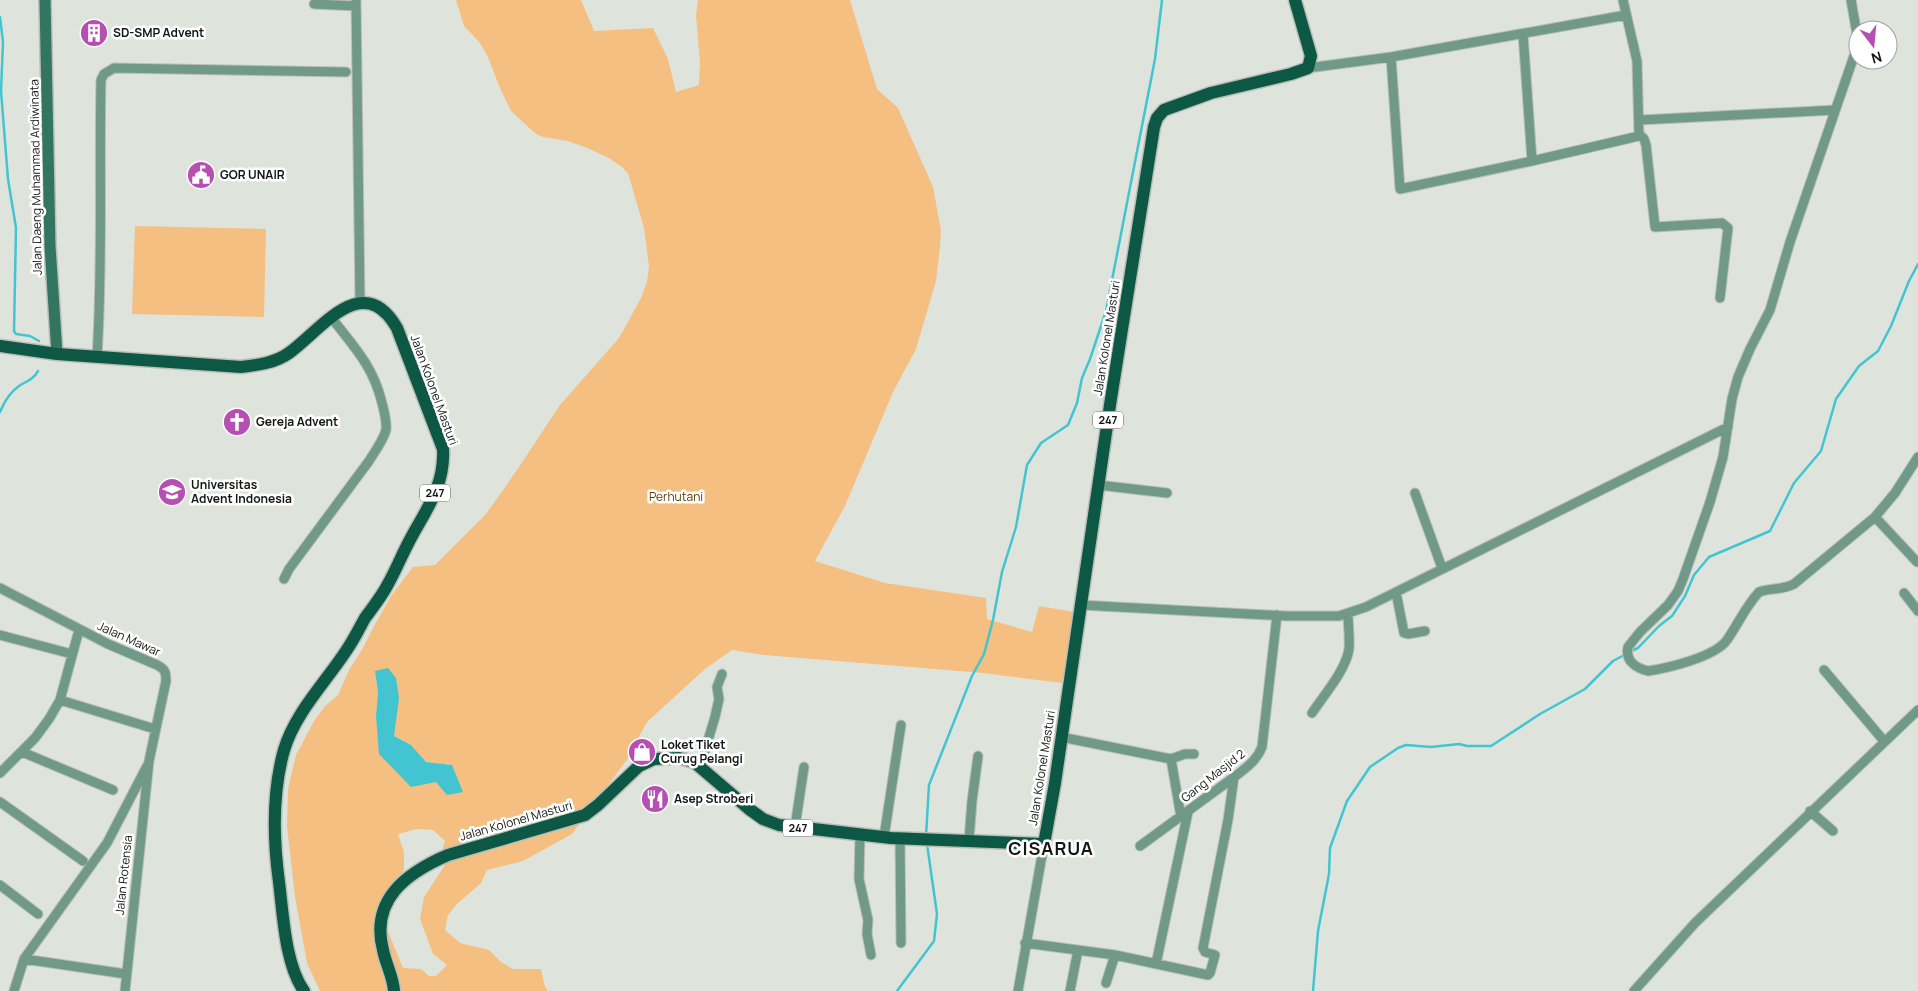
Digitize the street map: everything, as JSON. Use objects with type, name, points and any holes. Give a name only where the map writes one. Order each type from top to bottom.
[{"type":"main road","name":"Jalan Daeng Muhammad Ardiwinata","points":[[45,0],[50,246],[57,354]]},
{"type":"main road","points":[[1295,0],[1311,56],[1308,68]]},
{"type":"main road","name":"Jalan Kolonel Masturi","points":[[394,986],[383,951],[380,922],[389,897],[397,887],[416,871],[432,862],[462,850],[585,815],[639,766],[654,759],[679,758],[694,762],[763,819],[779,825],[884,837],[1044,844],[1055,783],[1098,485],[1154,127],[1164,110],[1211,93],[1291,74],[1308,68]]},
{"type":"main road","points":[[0,346],[57,354],[241,367],[268,363],[289,353],[330,317],[360,303]]},
{"type":"main road","name":"Jalan Kolonel Masturi","points":[[304,991],[300,986],[291,960],[281,910],[276,865],[274,814],[284,751],[296,722],[347,650],[387,585],[431,504],[444,466],[443,449],[396,328],[386,312],[377,306],[360,303]]},
{"type":"street","points":[[1623,0],[1637,62],[1640,135],[1646,145],[1656,227],[1722,223],[1728,228],[1720,298]]},
{"type":"street","points":[[1851,0],[1858,42],[1855,53],[1790,242],[1770,310],[1738,378],[1732,399],[1723,457],[1710,502],[1681,585],[1668,604],[1628,647],[1628,658],[1635,666],[1648,671],[1703,657],[1718,649],[1726,641],[1744,610],[1759,592],[1786,588],[1794,584],[1875,517],[1895,493],[1918,457]]},
{"type":"street","points":[[314,4],[356,3],[360,303]]},
{"type":"street","points":[[1308,68],[1391,56],[1626,15]]},
{"type":"street","points":[[1523,34],[1532,161]]},
{"type":"street","points":[[1391,56],[1400,189],[1532,161],[1640,135]]},
{"type":"street","points":[[97,356],[100,271],[101,80],[104,74],[114,68],[346,72]]},
{"type":"street","points":[[1640,120],[1835,110]]},
{"type":"street","points":[[284,579],[289,569],[369,461],[381,442],[386,429],[381,397],[366,362],[330,317]]},
{"type":"street","points":[[1080,605],[1277,615],[1339,616],[1366,607],[1728,427]]},
{"type":"street","points":[[1098,485],[1167,493]]},
{"type":"street","points":[[1415,493],[1442,568]]},
{"type":"street","points":[[1875,517],[1917,562]]},
{"type":"street","name":"Jalan Mawar","points":[[0,588],[79,630],[163,668],[166,672],[166,681],[149,761]]},
{"type":"street","points":[[1396,592],[1404,632],[1408,634],[1426,631]]},
{"type":"street","points":[[1904,593],[1918,611]]},
{"type":"street","points":[[1312,713],[1339,674],[1347,656],[1349,649],[1348,613]]},
{"type":"street","name":"Gang Masjid 2","points":[[1140,846],[1234,777],[1259,755],[1262,747],[1277,615]]},
{"type":"street","points":[[0,773],[22,752],[49,719],[60,700],[79,630]]},
{"type":"street","points":[[0,636],[72,654]]},
{"type":"street","points":[[1824,670],[1884,741]]},
{"type":"street","points":[[700,766],[719,699],[717,690],[722,674]]},
{"type":"street","points":[[60,700],[155,729]]},
{"type":"street","points":[[1634,991],[1695,923],[1810,811],[1918,710]]},
{"type":"street","points":[[884,837],[901,725]]},
{"type":"street","points":[[1061,738],[1171,759],[1186,754],[1194,754]]},
{"type":"street","points":[[22,752],[113,790]]},
{"type":"street","points":[[969,840],[978,756]]},
{"type":"street","points":[[1156,964],[1184,815],[1171,759]]},
{"type":"street","points":[[14,991],[24,959],[107,843],[149,761]]},
{"type":"street","name":"Jalan Rotensia","points":[[125,991],[149,761]]},
{"type":"street","points":[[796,827],[804,767]]},
{"type":"street","points":[[1025,943],[1115,955],[1208,975],[1215,954],[1205,952],[1203,948],[1228,820],[1234,777]]},
{"type":"street","points":[[0,802],[83,861]]},
{"type":"street","points":[[1810,811],[1832,831]]},
{"type":"street","points":[[860,835],[859,879],[868,920],[867,934],[871,956]]},
{"type":"street","points":[[900,838],[901,943]]},
{"type":"street","points":[[1018,991],[1044,844]]},
{"type":"street","points":[[0,885],[38,914]]},
{"type":"street","points":[[1070,991],[1078,950]]},
{"type":"street","points":[[1106,983],[1115,955]]},
{"type":"street","points":[[24,959],[126,974]]},
{"type":"green space","name":"Perhutani","points":[[456,0],[581,0],[594,31],[653,28],[668,59],[676,92],[699,85],[700,62],[696,16],[698,0],[850,0],[877,89],[898,108],[933,187],[941,231],[936,281],[916,349],[893,392],[845,506],[815,561],[885,583],[986,598],[987,619],[1032,632],[1039,606],[1074,612],[1062,683],[983,673],[764,655],[732,650],[705,669],[647,722],[626,761],[572,834],[523,861],[487,870],[481,883],[457,904],[448,915],[445,930],[460,943],[489,950],[501,962],[513,969],[541,969],[545,987],[548,991],[320,991],[307,963],[295,897],[287,826],[288,789],[296,755],[314,721],[325,706],[338,695],[349,670],[391,596],[413,567],[435,565],[486,514],[560,405],[619,338],[641,298],[647,282],[649,266],[644,228],[628,173],[609,158],[585,147],[536,134],[511,111],[488,57],[480,43],[464,26]],"holes":[[[375,671],[394,736],[411,745],[426,762],[452,765],[411,787],[376,716],[378,692]],[[417,829],[433,830],[445,841],[443,848],[445,865],[424,897],[420,919],[433,954],[447,965],[436,976],[429,976],[421,969],[403,968],[387,929],[397,882],[404,870],[404,852],[398,834]]]},
{"type":"green space","points":[[135,226],[266,229],[264,317],[132,314]]},
{"type":"water","points":[[388,668],[396,678],[399,698],[394,736],[411,745],[426,762],[452,765],[463,792],[447,795],[436,782],[411,787],[379,754],[376,716],[378,692],[375,671]]},
{"type":"waterway","points":[[926,836],[929,785],[972,676],[984,654],[993,620],[1002,572],[1016,527],[1027,465],[1041,443],[1068,425],[1077,403],[1082,378],[1106,311],[1155,59],[1162,0]]},
{"type":"waterway","points":[[0,17],[3,42],[1,91],[8,179],[16,228],[14,331],[16,334],[30,336],[39,341]]},
{"type":"waterway","points":[[1631,651],[1638,648],[1659,626],[1672,616],[1685,596],[1694,575],[1709,557],[1770,531],[1794,483],[1821,451],[1836,399],[1859,366],[1878,351],[1918,264]]},
{"type":"waterway","points":[[0,412],[12,392],[32,378],[38,371]]},
{"type":"waterway","points":[[1313,991],[1318,931],[1329,874],[1330,848],[1347,801],[1370,767],[1398,748],[1406,745],[1431,747],[1459,744],[1491,746],[1540,714],[1585,689],[1613,661],[1626,654]]},
{"type":"waterway","points":[[897,991],[934,941],[937,914],[927,844]]},
{"type":"place","name":"SD-SMP Advent","points":[[94,33]]},
{"type":"place","name":"GOR UNAIR","points":[[201,175]]},
{"type":"place","name":"Gereja Advent","points":[[237,422]]},
{"type":"place","name":"Universitas Advent Indonesia","points":[[172,492]]},
{"type":"place","name":"Loket Tiket Curug Pelangi","points":[[642,752]]},
{"type":"place","name":"Asep Stroberi","points":[[655,799]]},
{"type":"district","name":"CISARUA","points":[[1051,849]]}]
